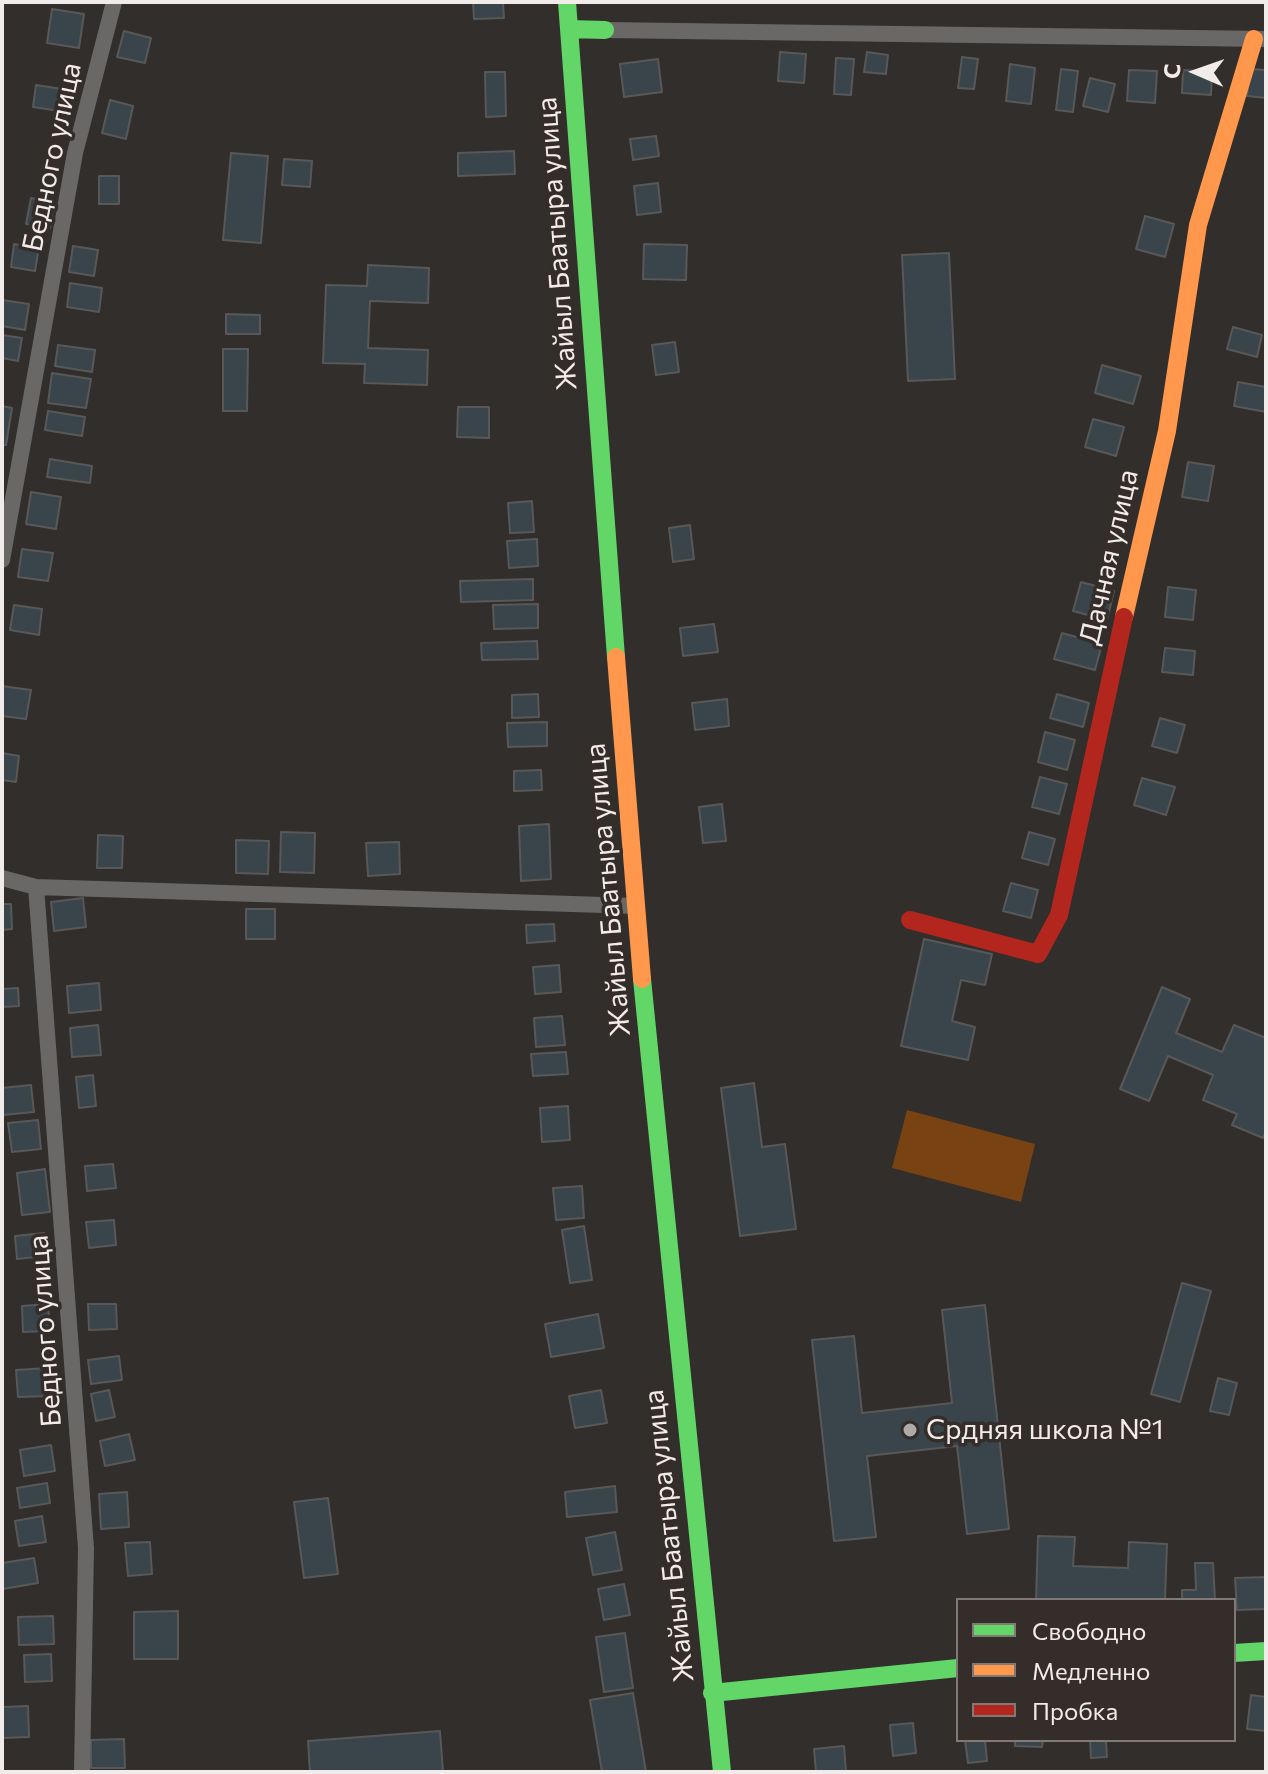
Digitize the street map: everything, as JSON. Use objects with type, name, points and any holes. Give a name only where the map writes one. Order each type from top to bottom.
[{"type":"main road","name":"Жайыл Баатыра улица","points":[[567,2],[635,906],[722,1772]]},
{"type":"main road","points":[[569,29],[605,30]]},
{"type":"main road","name":"Дачная улица","points":[[910,920],[1038,954],[1059,915],[1167,431],[1198,225],[1260,39]]},
{"type":"main road","points":[[1236,1653],[1266,1651]]},
{"type":"main road","points":[[712,1693],[956,1668]]},
{"type":"street","name":"Бедного улица","points":[[2,560],[75,153],[114,2]]},
{"type":"street","points":[[605,30],[1260,39]]},
{"type":"street","points":[[2,878],[36,887],[635,906]]},
{"type":"street","name":"Бедного улица","points":[[36,887],[86,1548],[82,1772]]},
{"type":"shaded area","points":[[907,1110],[1035,1144],[1021,1202],[892,1168]]},
{"type":"building","points":[[473,2],[503,2],[504,18],[474,19]]},
{"type":"building","points":[[52,9],[84,14],[79,48],[47,43]]},
{"type":"building","points":[[124,31],[151,38],[145,63],[117,57]]},
{"type":"building","points":[[780,52],[806,54],[804,83],[778,81]]},
{"type":"building","points":[[867,52],[888,55],[886,74],[864,72]]},
{"type":"building","points":[[962,57],[978,59],[974,89],[958,88]]},
{"type":"building","points":[[836,58],[854,59],[851,95],[834,94]]},
{"type":"building","points":[[658,59],[662,92],[624,97],[620,64]]},
{"type":"building","points":[[1010,64],[1035,68],[1031,104],[1006,101]]},
{"type":"building","points":[[1061,69],[1078,71],[1073,112],[1056,110]]},
{"type":"building","points":[[1250,69],[1266,70],[1266,98],[1247,96]]},
{"type":"building","points":[[1129,70],[1157,71],[1155,103],[1127,101]]},
{"type":"building","points":[[1183,70],[1212,72],[1211,95],[1182,93]]},
{"type":"building","points":[[485,72],[505,72],[506,116],[486,117]]},
{"type":"building","points":[[1090,78],[1115,84],[1108,112],[1083,106]]},
{"type":"building","points":[[36,85],[69,90],[66,112],[33,107]]},
{"type":"building","points":[[110,100],[133,106],[126,139],[102,133]]},
{"type":"building","points":[[656,136],[659,156],[633,160],[630,139]]},
{"type":"building","points":[[514,151],[515,174],[458,176],[458,153]]},
{"type":"building","points":[[231,153],[268,156],[261,243],[223,240]]},
{"type":"building","points":[[284,159],[312,161],[310,187],[282,185]]},
{"type":"building","points":[[99,176],[119,176],[119,204],[99,204]]},
{"type":"building","points":[[658,183],[661,212],[637,215],[634,186]]},
{"type":"building","points":[[31,198],[54,202],[50,228],[26,224]]},
{"type":"building","points":[[1145,216],[1174,224],[1165,257],[1136,249]]},
{"type":"building","points":[[14,244],[39,247],[35,271],[11,267]]},
{"type":"building","points":[[644,244],[687,245],[686,280],[643,279]]},
{"type":"building","points":[[73,246],[98,250],[94,276],[69,272]]},
{"type":"building","points":[[949,253],[955,379],[908,381],[902,255]]},
{"type":"building","points":[[368,265],[429,268],[428,303],[370,301],[368,348],[428,350],[427,385],[364,383],[365,364],[323,363],[326,285],[367,286]]},
{"type":"building","points":[[70,283],[102,288],[99,312],[67,307]]},
{"type":"building","points":[[2,300],[29,304],[25,330],[2,326]]},
{"type":"building","points":[[226,314],[260,315],[260,334],[226,334]]},
{"type":"building","points":[[1233,327],[1262,335],[1257,357],[1227,349]]},
{"type":"building","points":[[2,335],[22,338],[18,361],[2,358]]},
{"type":"building","points":[[675,342],[679,372],[656,375],[652,345]]},
{"type":"building","points":[[58,345],[95,350],[92,372],[55,366]]},
{"type":"building","points":[[223,349],[248,349],[247,411],[223,411]]},
{"type":"building","points":[[1102,365],[1141,376],[1133,404],[1095,393]]},
{"type":"building","points":[[52,373],[91,379],[86,408],[48,403]]},
{"type":"building","points":[[1238,382],[1266,387],[1266,412],[1234,406]]},
{"type":"building","points":[[2,406],[12,408],[6,445],[2,445]]},
{"type":"building","points":[[458,407],[489,407],[489,438],[457,437]]},
{"type":"building","points":[[48,411],[85,417],[82,436],[45,430]]},
{"type":"building","points":[[1093,419],[1124,427],[1116,456],[1085,447]]},
{"type":"building","points":[[50,459],[92,466],[90,483],[47,477]]},
{"type":"building","points":[[1188,462],[1214,466],[1208,501],[1182,497]]},
{"type":"building","points":[[31,492],[61,497],[56,529],[26,524]]},
{"type":"building","points":[[532,501],[534,532],[510,533],[508,503]]},
{"type":"building","points":[[690,525],[694,559],[673,562],[669,528]]},
{"type":"building","points":[[537,539],[538,566],[509,568],[507,541]]},
{"type":"building","points":[[22,549],[53,553],[48,581],[18,577]]},
{"type":"building","points":[[533,579],[533,600],[461,602],[460,581]]},
{"type":"building","points":[[1081,582],[1114,591],[1107,620],[1073,611]]},
{"type":"building","points":[[1168,587],[1196,590],[1193,620],[1165,617]]},
{"type":"building","points":[[538,604],[538,628],[494,629],[493,605]]},
{"type":"building","points":[[14,605],[42,609],[39,635],[10,630]]},
{"type":"building","points":[[714,624],[718,652],[683,656],[680,628]]},
{"type":"building","points":[[1062,633],[1102,644],[1095,670],[1054,659]]},
{"type":"building","points":[[537,641],[538,659],[482,660],[481,643]]},
{"type":"building","points":[[1165,648],[1195,651],[1193,675],[1162,672]]},
{"type":"building","points":[[2,686],[31,690],[26,719],[2,716]]},
{"type":"building","points":[[538,694],[539,717],[512,718],[512,695]]},
{"type":"building","points":[[1057,694],[1089,703],[1083,727],[1050,718]]},
{"type":"building","points":[[727,699],[729,726],[695,730],[692,703]]},
{"type":"building","points":[[1160,718],[1185,725],[1177,753],[1152,746]]},
{"type":"building","points":[[547,722],[547,746],[508,747],[507,723]]},
{"type":"building","points":[[1045,732],[1075,740],[1067,770],[1038,762]]},
{"type":"building","points":[[2,753],[19,756],[16,782],[2,780]]},
{"type":"building","points":[[541,770],[542,790],[514,791],[514,771]]},
{"type":"building","points":[[1040,777],[1067,784],[1059,814],[1032,807]]},
{"type":"building","points":[[1142,778],[1175,787],[1166,815],[1134,805]]},
{"type":"building","points":[[722,804],[726,841],[703,843],[699,807]]},
{"type":"building","points":[[549,824],[551,879],[521,881],[519,826]]},
{"type":"building","points":[[281,832],[315,833],[314,873],[280,872]]},
{"type":"building","points":[[1029,832],[1055,839],[1048,865],[1022,858]]},
{"type":"building","points":[[98,835],[123,836],[122,868],[97,868]]},
{"type":"building","points":[[236,840],[269,841],[268,874],[236,873]]},
{"type":"building","points":[[399,842],[400,874],[368,876],[366,843]]},
{"type":"building","points":[[1011,883],[1038,890],[1031,918],[1003,911]]},
{"type":"building","points":[[83,898],[86,927],[54,931],[51,902]]},
{"type":"building","points":[[2,904],[11,904],[12,929],[2,930]]},
{"type":"building","points":[[246,909],[275,909],[275,939],[246,939]]},
{"type":"building","points":[[554,924],[555,941],[527,943],[526,925]]},
{"type":"building","points":[[924,939],[992,954],[985,985],[961,980],[952,1021],[975,1027],[968,1060],[901,1046]]},
{"type":"building","points":[[559,965],[561,992],[535,994],[533,967]]},
{"type":"building","points":[[99,983],[101,1010],[69,1013],[67,986]]},
{"type":"building","points":[[1162,987],[1190,999],[1176,1033],[1222,1052],[1234,1025],[1266,1038],[1266,1132],[1263,1138],[1232,1125],[1237,1114],[1203,1100],[1213,1075],[1168,1056],[1149,1101],[1120,1089]]},
{"type":"building","points":[[18,988],[19,1006],[2,1007],[2,989]]},
{"type":"building","points":[[562,1016],[565,1045],[536,1047],[534,1018]]},
{"type":"building","points":[[98,1025],[101,1055],[72,1057],[70,1028]]},
{"type":"building","points":[[566,1052],[568,1074],[533,1076],[531,1054]]},
{"type":"building","points":[[93,1075],[96,1106],[79,1108],[76,1077]]},
{"type":"building","points":[[754,1083],[762,1147],[785,1144],[796,1229],[740,1236],[721,1088]]},
{"type":"building","points":[[31,1085],[34,1112],[3,1115],[2,1088]]},
{"type":"building","points":[[568,1106],[570,1140],[542,1142],[540,1108]]},
{"type":"building","points":[[38,1120],[41,1149],[12,1152],[8,1123]]},
{"type":"building","points":[[113,1164],[116,1188],[87,1191],[85,1166]]},
{"type":"building","points":[[45,1169],[50,1212],[22,1215],[17,1173]]},
{"type":"building","points":[[582,1186],[584,1218],[556,1220],[553,1188]]},
{"type":"building","points":[[114,1220],[116,1245],[89,1248],[86,1222]]},
{"type":"building","points":[[584,1226],[592,1280],[570,1283],[562,1230]]},
{"type":"building","points":[[44,1233],[46,1256],[17,1259],[15,1236]]},
{"type":"building","points":[[1182,1283],[1211,1291],[1180,1402],[1151,1394]]},
{"type":"building","points":[[48,1304],[50,1331],[23,1332],[22,1306]]},
{"type":"building","points":[[88,1304],[116,1304],[117,1329],[89,1330]]},
{"type":"building","name":"Срдняя школа №1","points":[[985,1305],[1009,1529],[967,1534],[957,1446],[867,1456],[876,1537],[834,1541],[812,1340],[854,1336],[862,1413],[952,1403],[942,1310]]},
{"type":"building","points":[[598,1314],[604,1348],[551,1357],[545,1324]]},
{"type":"building","points":[[119,1356],[122,1380],[91,1384],[88,1360]]},
{"type":"building","points":[[47,1368],[48,1396],[18,1397],[16,1370]]},
{"type":"building","points":[[1218,1378],[1237,1383],[1229,1415],[1210,1411]]},
{"type":"building","points":[[109,1390],[115,1417],[96,1421],[91,1394]]},
{"type":"building","points":[[601,1390],[607,1423],[575,1428],[569,1396]]},
{"type":"building","points":[[129,1434],[135,1460],[105,1466],[100,1441]]},
{"type":"building","points":[[51,1445],[55,1471],[24,1476],[20,1450]]},
{"type":"building","points":[[47,1483],[50,1503],[20,1508],[17,1488]]},
{"type":"building","points":[[615,1486],[617,1512],[567,1517],[565,1492]]},
{"type":"building","points":[[127,1492],[129,1527],[101,1529],[99,1494]]},
{"type":"building","points":[[328,1498],[338,1574],[304,1578],[294,1502]]},
{"type":"building","points":[[42,1516],[46,1542],[19,1546],[15,1521]]},
{"type":"building","points":[[615,1532],[622,1570],[593,1575],[586,1538]]},
{"type":"building","points":[[1038,1536],[1075,1537],[1073,1566],[1128,1568],[1129,1542],[1167,1544],[1165,1598],[1036,1598]]},
{"type":"building","points":[[150,1542],[152,1574],[128,1576],[125,1543]]},
{"type":"building","points":[[34,1558],[38,1583],[3,1589],[2,1563]]},
{"type":"building","points":[[1195,1563],[1213,1563],[1215,1598],[1182,1598],[1182,1590],[1196,1590]]},
{"type":"building","points":[[1266,1577],[1266,1609],[1237,1610],[1235,1578]]},
{"type":"building","points":[[624,1584],[630,1615],[604,1620],[598,1589]]},
{"type":"building","points":[[178,1611],[178,1659],[134,1659],[134,1612]]},
{"type":"building","points":[[53,1616],[54,1644],[19,1645],[18,1617]]},
{"type":"building","points":[[625,1633],[633,1688],[604,1692],[596,1637]]},
{"type":"building","points":[[51,1654],[52,1681],[25,1682],[24,1655]]},
{"type":"building","points":[[633,1693],[646,1772],[602,1772],[590,1700]]},
{"type":"building","points":[[1251,1695],[1266,1697],[1266,1731],[1247,1729]]},
{"type":"building","points":[[28,1706],[29,1737],[2,1738],[2,1707]]},
{"type":"building","points":[[913,1723],[916,1753],[893,1756],[890,1725]]},
{"type":"building","points":[[440,1731],[443,1772],[310,1772],[308,1741]]},
{"type":"building","points":[[124,1739],[125,1768],[91,1768],[91,1740]]},
{"type":"building","points":[[965,1742],[985,1742],[987,1761],[968,1763]]},
{"type":"building","points":[[1015,1742],[1043,1742],[1042,1747],[1015,1746]]},
{"type":"building","points":[[1090,1742],[1106,1742],[1107,1757],[1091,1758]]},
{"type":"building","points":[[844,1746],[846,1772],[816,1772],[814,1749]]},
{"type":"traffic: fast","points":[[567,2],[616,657]]},
{"type":"traffic: fast","points":[[569,29],[605,30]]},
{"type":"traffic: fast","points":[[642,979],[722,1772]]},
{"type":"traffic: fast","points":[[1236,1653],[1266,1651]]},
{"type":"traffic: fast","points":[[712,1693],[956,1668]]},
{"type":"traffic: slow","points":[[1124,617],[1167,431],[1198,225],[1254,39]]},
{"type":"traffic: slow","points":[[616,657],[642,979]]},
{"type":"traffic: jam","points":[[910,920],[1038,954],[1059,915],[1124,617]]},
{"type":"place","name":"Срдняя школа №1","points":[[910,1430]]}]
